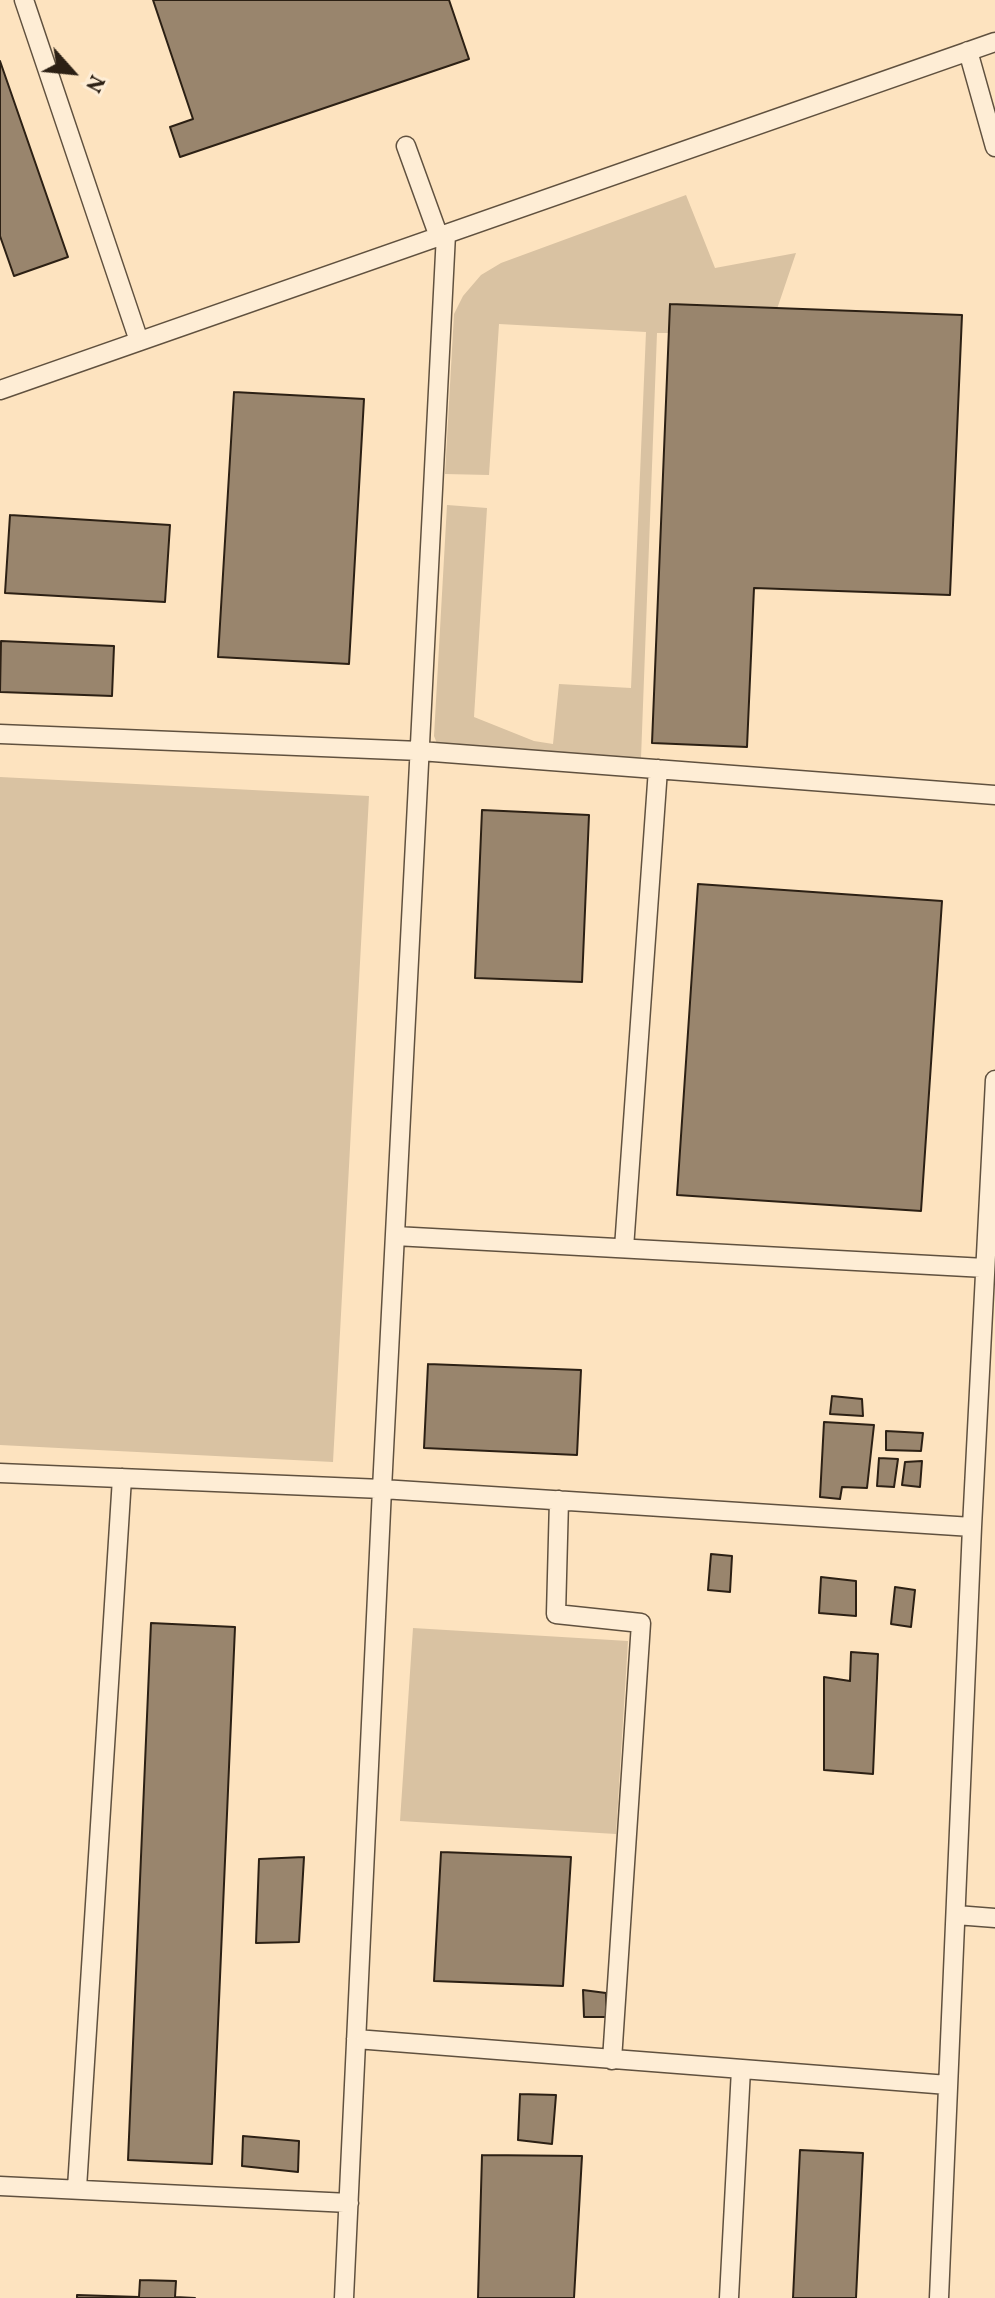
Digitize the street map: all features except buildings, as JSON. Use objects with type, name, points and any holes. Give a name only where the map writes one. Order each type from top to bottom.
[{"type":"lane","points":[[24,0],[139,341]]},
{"type":"lane","points":[[0,390],[995,42]]},
{"type":"lane","points":[[968,51],[995,147]]},
{"type":"lane","points":[[344,2298],[420,751],[442,236],[406,146]]},
{"type":"lane","points":[[0,734],[420,751],[995,795]]},
{"type":"lane","points":[[624,1248],[658,769]]},
{"type":"lane","points":[[939,2298],[972,1527],[995,1080]]},
{"type":"lane","points":[[395,1236],[985,1268]]},
{"type":"lane","points":[[0,1473],[382,1489],[972,1527]]},
{"type":"lane","points":[[77,2188],[122,1478]]},
{"type":"lane","points":[[559,1500],[556,1614],[641,1623],[612,2060]]},
{"type":"lane","points":[[956,1915],[995,1918]]},
{"type":"lane","points":[[356,2039],[948,2085]]},
{"type":"lane","points":[[729,2298],[741,2069]]},
{"type":"lane","points":[[0,2186],[349,2203]]},
{"type":"shaded area","points":[[686,195],[715,268],[796,253],[777,309],[657,333],[641,758],[438,746],[434,736],[447,505],[487,508],[474,717],[534,741],[553,744],[559,684],[631,688],[646,332],[499,324],[489,475],[445,474],[454,314],[463,296],[481,275],[501,263]]},
{"type":"shaded area","points":[[0,777],[369,796],[333,1462],[0,1445]]},
{"type":"shaded area","points":[[413,1628],[628,1641],[616,1834],[400,1821]]}]
